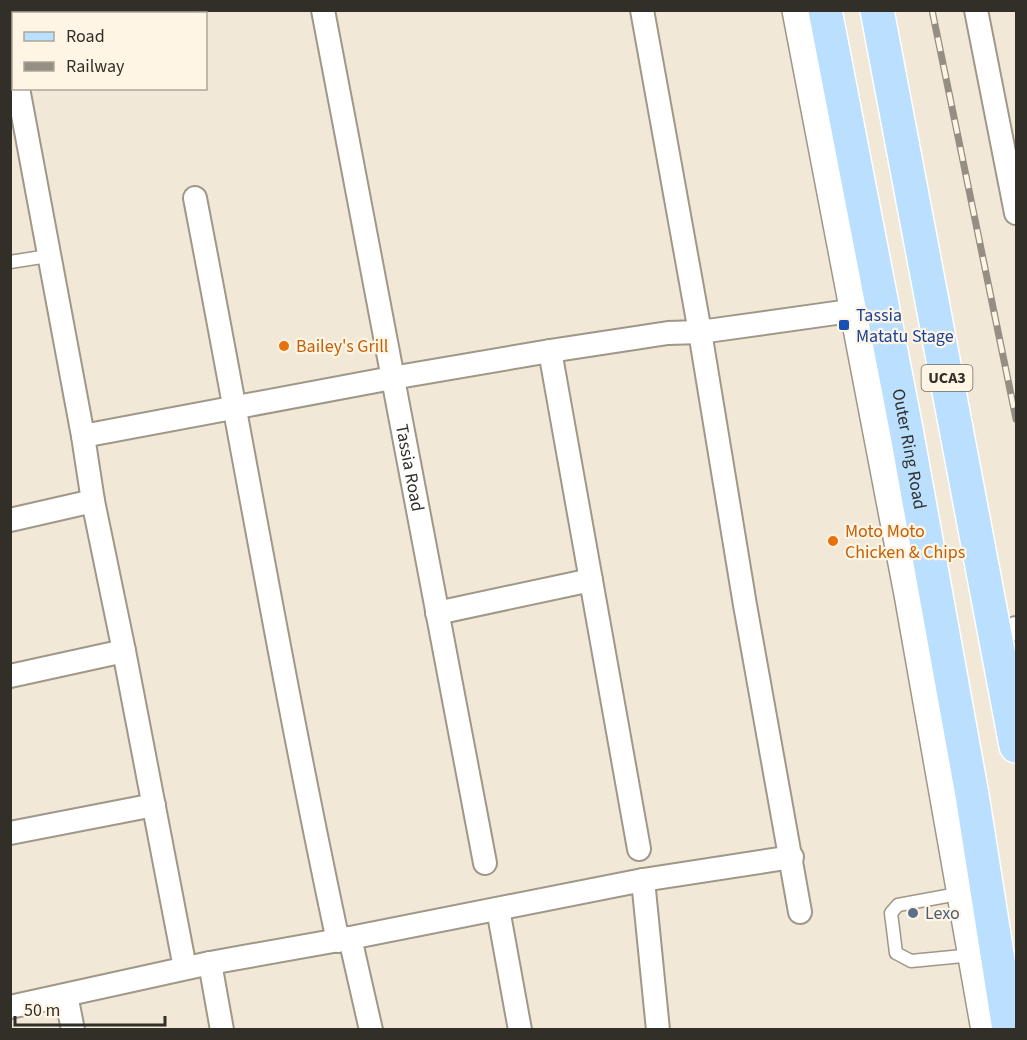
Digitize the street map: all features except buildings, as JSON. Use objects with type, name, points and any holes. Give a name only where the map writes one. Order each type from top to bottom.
[{"type":"main road","points":[[799,10],[911,594],[988,1029]]},
{"type":"main road","name":"Outer Ring Road","points":[[825,10],[906,429],[972,795],[1009,1029]]},
{"type":"main road","name":"UCA3","points":[[877,10],[1006,632],[1017,746]]},
{"type":"street","name":"Tassia Road","points":[[323,10],[485,862]]},
{"type":"street","points":[[642,10],[700,332],[745,605],[801,912]]},
{"type":"street","points":[[976,10],[1017,213]]},
{"type":"street","points":[[18,90],[93,501],[185,968]]},
{"type":"street","points":[[195,198],[236,407],[272,619],[344,939],[371,1029]]},
{"type":"street","points":[[83,436],[550,351],[668,333],[700,332],[857,310]]},
{"type":"street","points":[[550,351],[639,849]]},
{"type":"street","points":[[10,520],[93,501]]},
{"type":"street","points":[[437,613],[591,580]]},
{"type":"street","points":[[10,676],[124,651]]},
{"type":"street","points":[[10,833],[154,805]]},
{"type":"street","points":[[10,1008],[210,963],[643,880],[792,857]]},
{"type":"street","points":[[643,880],[658,1029]]},
{"type":"street","points":[[498,909],[520,1029]]},
{"type":"street","points":[[210,963],[222,1029]]},
{"type":"street","points":[[66,995],[73,1029]]},
{"type":"lane","points":[[10,262],[48,256]]},
{"type":"lane","points":[[963,893],[898,905],[891,913],[896,953],[911,961],[974,955]]},
{"type":"railway","points":[[932,10],[1016,419]]},
{"type":"place","name":"Tassia Matatu Stage","points":[[844,325]]},
{"type":"place","name":"Bailey's Grill","points":[[284,346]]},
{"type":"place","name":"Moto Moto Chicken & Chips","points":[[833,541]]},
{"type":"place","name":"Lexo","points":[[913,913]]}]
